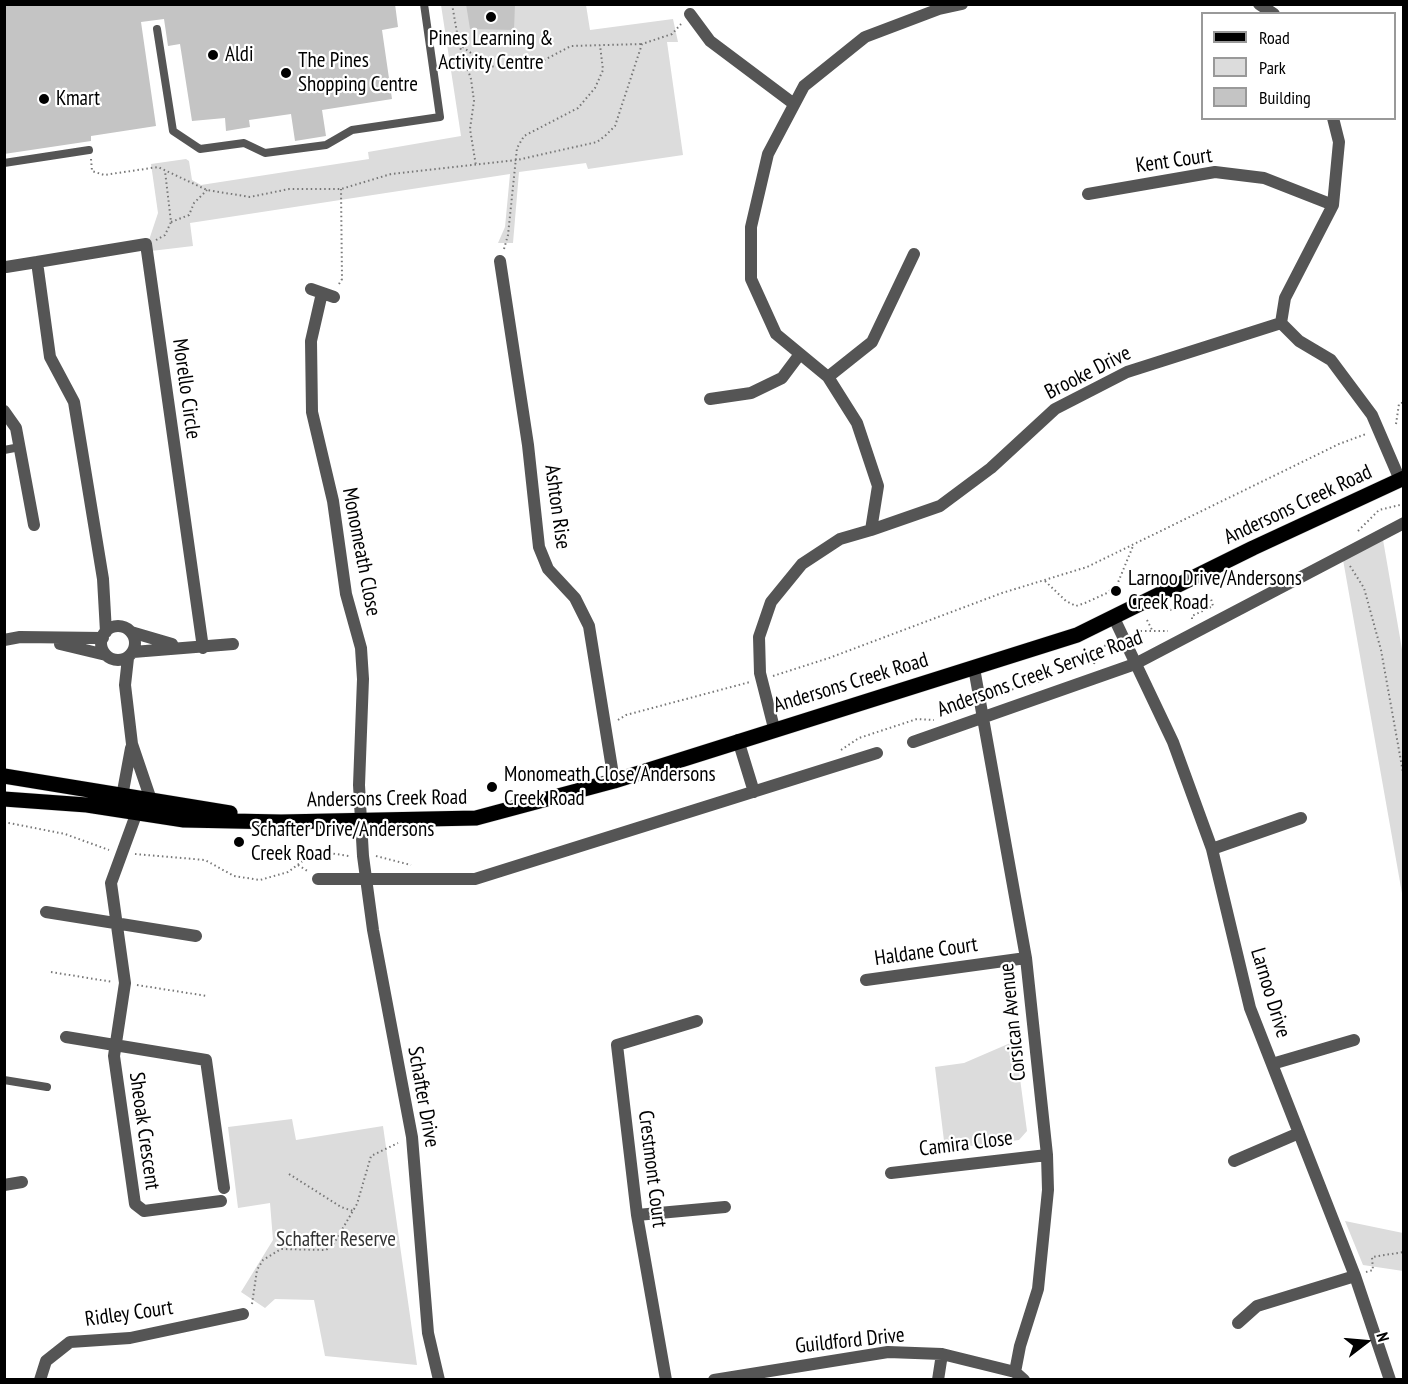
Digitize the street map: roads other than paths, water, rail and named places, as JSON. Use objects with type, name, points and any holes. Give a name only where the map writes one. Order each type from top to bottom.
[{"type":"main road","name":"Andersons Creek Road","points":[[4,776],[121,802],[184,820],[280,822],[476,818],[614,781],[774,728],[1077,635],[1253,548],[1402,479]]},
{"type":"main road","name":"Andersons Creek Road","points":[[4,799],[121,802]]},
{"type":"street","points":[[871,530],[878,486],[857,423],[828,377],[776,334],[751,279],[751,226],[768,154],[804,86],[865,37],[939,9],[962,4]]},
{"type":"street","points":[[690,14],[710,41],[794,104]]},
{"type":"street","points":[[1334,120],[1339,142],[1333,205],[1285,298],[1281,322],[1299,341],[1331,360],[1372,415],[1402,479]]},
{"type":"street","name":"Kent Court","points":[[1088,194],[1215,172],[1264,178],[1333,205]]},
{"type":"street","name":"Morello Circle","points":[[37,262],[146,244],[203,648]]},
{"type":"street","points":[[828,377],[872,342],[914,254]]},
{"type":"street","name":"Ashton Rise","points":[[500,261],[528,446],[539,547],[548,568],[575,598],[590,626],[614,781]]},
{"type":"street","points":[[6,267],[37,262],[50,357],[74,402],[103,579],[105,634],[102,647],[120,656]]},
{"type":"street","name":"Monomeath Close","points":[[325,294],[311,341],[311,400],[322,460],[335,511],[346,594],[361,648],[363,679],[359,775],[360,821]]},
{"type":"street","name":"Brooke Drive","points":[[774,728],[760,673],[759,637],[771,603],[802,564],[840,539],[940,506],[991,468],[1055,409],[1127,372],[1281,322]]},
{"type":"street","points":[[710,399],[751,393],[782,378],[800,354]]},
{"type":"street","points":[[4,411],[16,428],[34,525]]},
{"type":"street","name":"Andersons Creek Service Road","points":[[913,742],[1135,664],[1404,523]]},
{"type":"street","points":[[103,579],[114,616],[135,642],[120,656]]},
{"type":"street","name":"Larnoo Drive","points":[[1114,618],[1173,742],[1212,849],[1250,1008],[1355,1276],[1390,1380]]},
{"type":"street","points":[[4,640],[105,634],[114,627],[182,647]]},
{"type":"street","points":[[42,637],[120,656],[182,647],[203,648],[233,644]]},
{"type":"street","points":[[120,656],[132,744],[146,809]]},
{"type":"street","name":"Corsican Avenue","points":[[974,668],[1026,958],[1047,1155],[1048,1190],[1038,1289],[1020,1346],[1019,1376]]},
{"type":"street","points":[[738,740],[754,792]]},
{"type":"street","points":[[121,802],[132,744]]},
{"type":"street","points":[[318,879],[475,879],[877,753]]},
{"type":"street","name":"Sheoak Crescent","points":[[146,809],[111,883],[125,983],[114,1056],[135,1204],[144,1211],[221,1201]]},
{"type":"street","points":[[1212,849],[1301,818]]},
{"type":"street","name":"Schafter Drive","points":[[360,821],[373,930],[412,1137],[428,1333],[439,1380]]},
{"type":"street","points":[[46,912],[196,936]]},
{"type":"street","name":"Haldane Court","points":[[866,980],[1026,958]]},
{"type":"street","name":"Crestmont Court","points":[[666,1380],[637,1215],[617,1045],[698,1021]]},
{"type":"street","name":"Sheoak Crescent","points":[[66,1037],[206,1059],[224,1188]]},
{"type":"street","points":[[1272,1064],[1354,1040]]},
{"type":"street","points":[[1234,1161],[1299,1133]]},
{"type":"street","name":"Camira Close","points":[[891,1173],[1047,1155]]},
{"type":"street","points":[[4,1185],[22,1182]]},
{"type":"street","points":[[637,1215],[725,1207]]},
{"type":"street","points":[[1238,1323],[1257,1306],[1355,1276]]},
{"type":"street","name":"Ridley Court","points":[[40,1380],[46,1361],[70,1342],[130,1338],[243,1314]]},
{"type":"street","name":"Guildford Drive","points":[[714,1380],[888,1352],[942,1354],[1019,1376]]},
{"type":"street","points":[[938,1380],[942,1354]]},
{"type":"lane","points":[[157,29],[172,131],[200,149],[244,143],[265,153],[327,145],[352,130],[440,117],[424,4]]},
{"type":"lane","points":[[4,163],[89,150]]},
{"type":"lane","points":[[4,450],[20,447]]},
{"type":"lane","points":[[4,1080],[47,1087]]},
{"type":"place","name":"Pines Learning & Activity Centre","points":[[491,17]]},
{"type":"place","name":"Aldi","points":[[213,55]]},
{"type":"place","name":"The Pines Shopping Centre","points":[[286,73]]},
{"type":"place","name":"Kmart","points":[[44,99]]},
{"type":"place","name":"Larnoo Drive/Andersons Creek Road","points":[[1116,591]]},
{"type":"place","name":"Monomeath Close/Andersons Creek Road","points":[[492,787]]},
{"type":"place","name":"Schafter Drive/Andersons Creek Road","points":[[239,842]]},
{"type":"park label","name":"Schafter Reserve","points":[[336,1240]]}]
